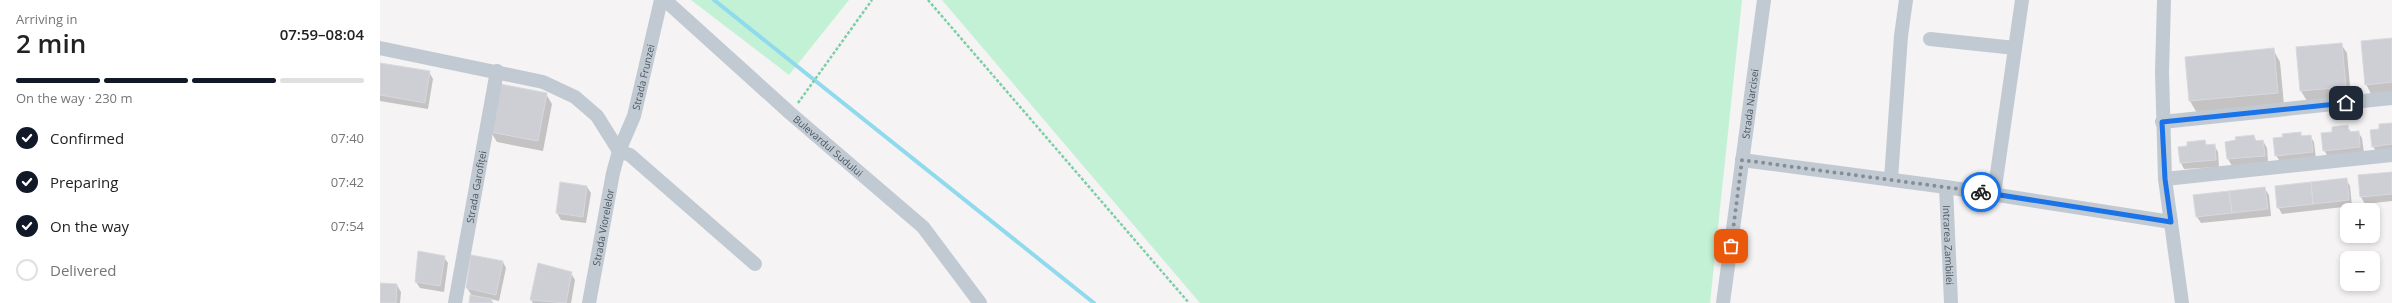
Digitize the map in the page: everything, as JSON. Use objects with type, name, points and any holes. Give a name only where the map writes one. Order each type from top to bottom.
[{"type":"street","name":"Strada Frunzei","points":[[619,151],[634,116],[661,0]]},
{"type":"street","name":"Bulevardul Sudului","points":[[665,0],[790,113],[923,227],[980,303]]},
{"type":"street","name":"Strada Narcisei","points":[[1723,303],[1764,0]]},
{"type":"street","points":[[1892,179],[1901,36],[1906,0]]},
{"type":"street","points":[[1994,194],[2022,0]]},
{"type":"street","points":[[2164,0],[2162,122],[2165,179],[2182,303]]},
{"type":"street","points":[[1930,39],[2015,48]]},
{"type":"street","points":[[380,48],[497,71],[543,82],[575,97],[597,116],[619,151],[630,155],[756,264]]},
{"type":"street","name":"Strada Garofiței","points":[[455,303],[497,71]]},
{"type":"street","points":[[2162,122],[2392,98]]},
{"type":"street","name":"Strada Viorelelor","points":[[589,303],[619,151]]},
{"type":"street","points":[[2165,179],[2392,156]]},
{"type":"street","points":[[1742,160],[1892,179],[2171,222]]},
{"type":"street","name":"Intrarea Zambilei","points":[[1946,187],[1951,303]]},
{"type":"path","points":[[790,113],[872,0]]},
{"type":"path","points":[[928,0],[1189,303]]},
{"type":"green space","points":[[691,0],[849,0],[789,75]]},
{"type":"green space","points":[[942,0],[1742,0],[1710,303],[1200,303]]},
{"type":"building","points":[[2392,38],[2392,82],[2365,85],[2361,41]]},
{"type":"building","points":[[2342,43],[2346,87],[2300,91],[2296,47]]},
{"type":"building","points":[[2274,48],[2278,93],[2189,101],[2185,57]]},
{"type":"building","points":[[380,63],[430,71],[425,103],[380,95]]},
{"type":"building","points":[[500,84],[547,93],[538,141],[490,132]]},
{"type":"building","points":[[2392,123],[2392,144],[2372,147],[2370,130],[2379,129],[2379,124]]},
{"type":"building","points":[[2348,125],[2349,132],[2359,131],[2360,147],[2323,151],[2321,133],[2332,132],[2332,127]]},
{"type":"building","points":[[2301,132],[2301,136],[2311,135],[2313,152],[2275,156],[2273,138],[2283,137],[2282,134]]},
{"type":"building","points":[[2254,135],[2255,141],[2263,140],[2265,156],[2227,159],[2225,142],[2236,140],[2235,137]]},
{"type":"building","points":[[2205,140],[2206,145],[2215,144],[2216,160],[2180,163],[2178,147],[2187,146],[2187,142]]},
{"type":"building","points":[[2392,172],[2392,194],[2360,197],[2358,175]]},
{"type":"building","points":[[2347,178],[2349,200],[2313,204],[2311,182]]},
{"type":"building","points":[[560,182],[587,186],[583,217],[556,213]]},
{"type":"building","points":[[2311,182],[2313,204],[2277,208],[2275,186]]},
{"type":"building","points":[[2265,187],[2268,209],[2232,213],[2229,191]]},
{"type":"building","points":[[2229,191],[2232,213],[2196,217],[2193,195]]},
{"type":"building","points":[[418,251],[445,256],[440,286],[415,282]]},
{"type":"building","points":[[471,255],[503,261],[496,295],[466,288]]},
{"type":"building","points":[[538,263],[572,272],[566,303],[530,300]]},
{"type":"building","points":[[380,283],[397,284],[396,303],[380,303]]},
{"type":"building","points":[[470,295],[492,299],[491,303],[469,303]]},
{"type":"waterway","points":[[714,0],[1094,303]]},
{"type":"way so far","points":[[1731,246],[1742,160],[1981,192]]},
{"type":"route","points":[[1981,192],[2171,222],[2165,179],[2162,122],[2346,103]]}]
